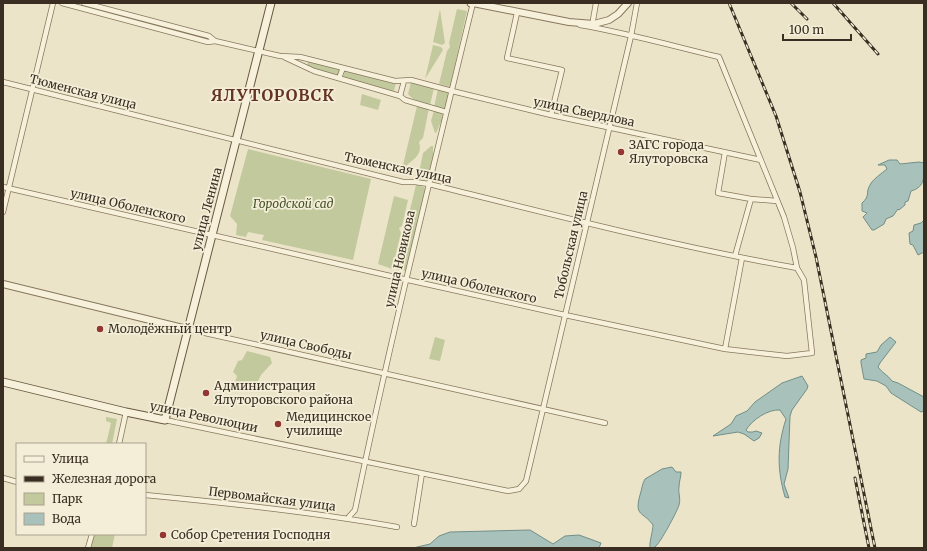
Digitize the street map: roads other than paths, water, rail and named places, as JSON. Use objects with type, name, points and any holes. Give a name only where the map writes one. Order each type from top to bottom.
[{"type":"main road","name":"улица Ленина","points":[[165,420],[271,3]]},
{"type":"main road","name":"улица Революции","points":[[3,382],[165,420]]},
{"type":"street","points":[[3,212],[53,3]]},
{"type":"street","name":"улица Свердлова","points":[[62,3],[208,42],[215,40]]},
{"type":"street","name":"улица Свердлова","points":[[84,3],[209,36],[215,40],[258,51],[280,56],[300,57],[396,81],[411,80],[551,115],[761,160]]},
{"type":"street","points":[[472,3],[517,13],[587,24],[601,23],[609,20],[618,14],[628,3]]},
{"type":"street","name":"улица Новикова","points":[[348,518],[355,510],[385,374],[472,3]]},
{"type":"street","points":[[593,20],[596,3]]},
{"type":"street","name":"Тобольская улица","points":[[519,488],[526,481],[586,222],[610,128],[637,3]]},
{"type":"street","points":[[114,17],[115,11]]},
{"type":"street","points":[[517,13],[506,58],[562,70],[551,115]]},
{"type":"street","points":[[140,24],[142,18]]},
{"type":"street","points":[[556,20],[719,56],[786,223],[798,268]]},
{"type":"street","points":[[178,34],[179,28]]},
{"type":"street","name":"улица Свердлова","points":[[280,56],[314,71],[400,96],[405,100],[446,112]]},
{"type":"street","points":[[339,78],[343,68]]},
{"type":"street","points":[[400,96],[404,81]]},
{"type":"street","name":"Тюменская улица","points":[[3,82],[403,182],[429,184],[742,258],[798,268]]},
{"type":"street","points":[[725,152],[718,193],[751,199],[777,201]]},
{"type":"street","name":"улица Оболенского","points":[[3,187],[212,236],[565,315],[724,349],[787,356],[812,353],[804,280],[798,268]]},
{"type":"street","points":[[735,256],[751,199]]},
{"type":"street","points":[[724,349],[742,258]]},
{"type":"street","name":"улица Свободы","points":[[3,284],[188,329],[606,423]]},
{"type":"street","points":[[119,443],[126,412]]},
{"type":"street","name":"улица Революции","points":[[165,420],[508,491],[519,488]]},
{"type":"street","points":[[414,524],[422,473]]},
{"type":"street","points":[[3,478],[16,482]]},
{"type":"street","name":"Первомайская улица","points":[[146,496],[272,508],[348,518],[397,527]]},
{"type":"street","points":[[88,548],[92,535]]},
{"type":"water","points":[[889,160],[897,160],[900,164],[919,162],[924,163],[923,180],[919,187],[911,191],[905,205],[899,210],[898,209],[893,216],[886,219],[884,224],[872,230],[863,217],[867,213],[862,211],[862,203],[867,196],[871,183],[887,169],[885,165],[878,165]]},
{"type":"water","points":[[924,220],[924,252],[918,255],[913,245],[910,244],[909,233],[913,231],[914,225],[921,223]]},
{"type":"water","points":[[890,337],[896,342],[878,367],[892,381],[924,397],[924,411],[921,412],[891,393],[886,386],[877,381],[864,379],[861,360],[866,358],[866,354],[877,352],[881,345]]},
{"type":"water","points":[[802,376],[808,386],[792,410],[790,416],[788,469],[784,484],[789,498],[785,497],[779,467],[781,439],[786,419],[780,410],[766,413],[756,419],[749,426],[746,430],[748,432],[756,431],[762,433],[759,438],[754,441],[738,432],[713,436],[731,424],[736,416],[747,411],[755,402],[782,383]]},
{"type":"water","points":[[672,467],[676,472],[681,472],[679,505],[661,539],[656,546],[650,548],[653,525],[640,513],[638,502],[645,479],[662,469]]},
{"type":"water","points":[[530,530],[553,544],[565,536],[579,535],[601,543],[599,548],[413,548],[430,544],[439,536],[450,532]]},
{"type":"railway","points":[[729,3],[776,116],[800,192],[816,257],[875,548]]},
{"type":"railway","points":[[791,3],[807,19]]},
{"type":"railway","points":[[833,3],[878,54]]},
{"type":"railway","points":[[855,478],[869,548]]},
{"type":"place","name":"ЗАГС города Ялуторовска","points":[[621,152]]},
{"type":"place","name":"Молодёжный центр","points":[[100,329]]},
{"type":"place","name":"Администрация Ялуторовского района","points":[[206,393]]},
{"type":"place","name":"Медицинское училище","points":[[278,424]]},
{"type":"place","name":"Собор Сретения Господня","points":[[163,535]]},
{"type":"district","name":"ЯЛУТОРОВСК","points":[[273,95]]},
{"type":"park label","name":"Городской сад","points":[[293,204]]}]
